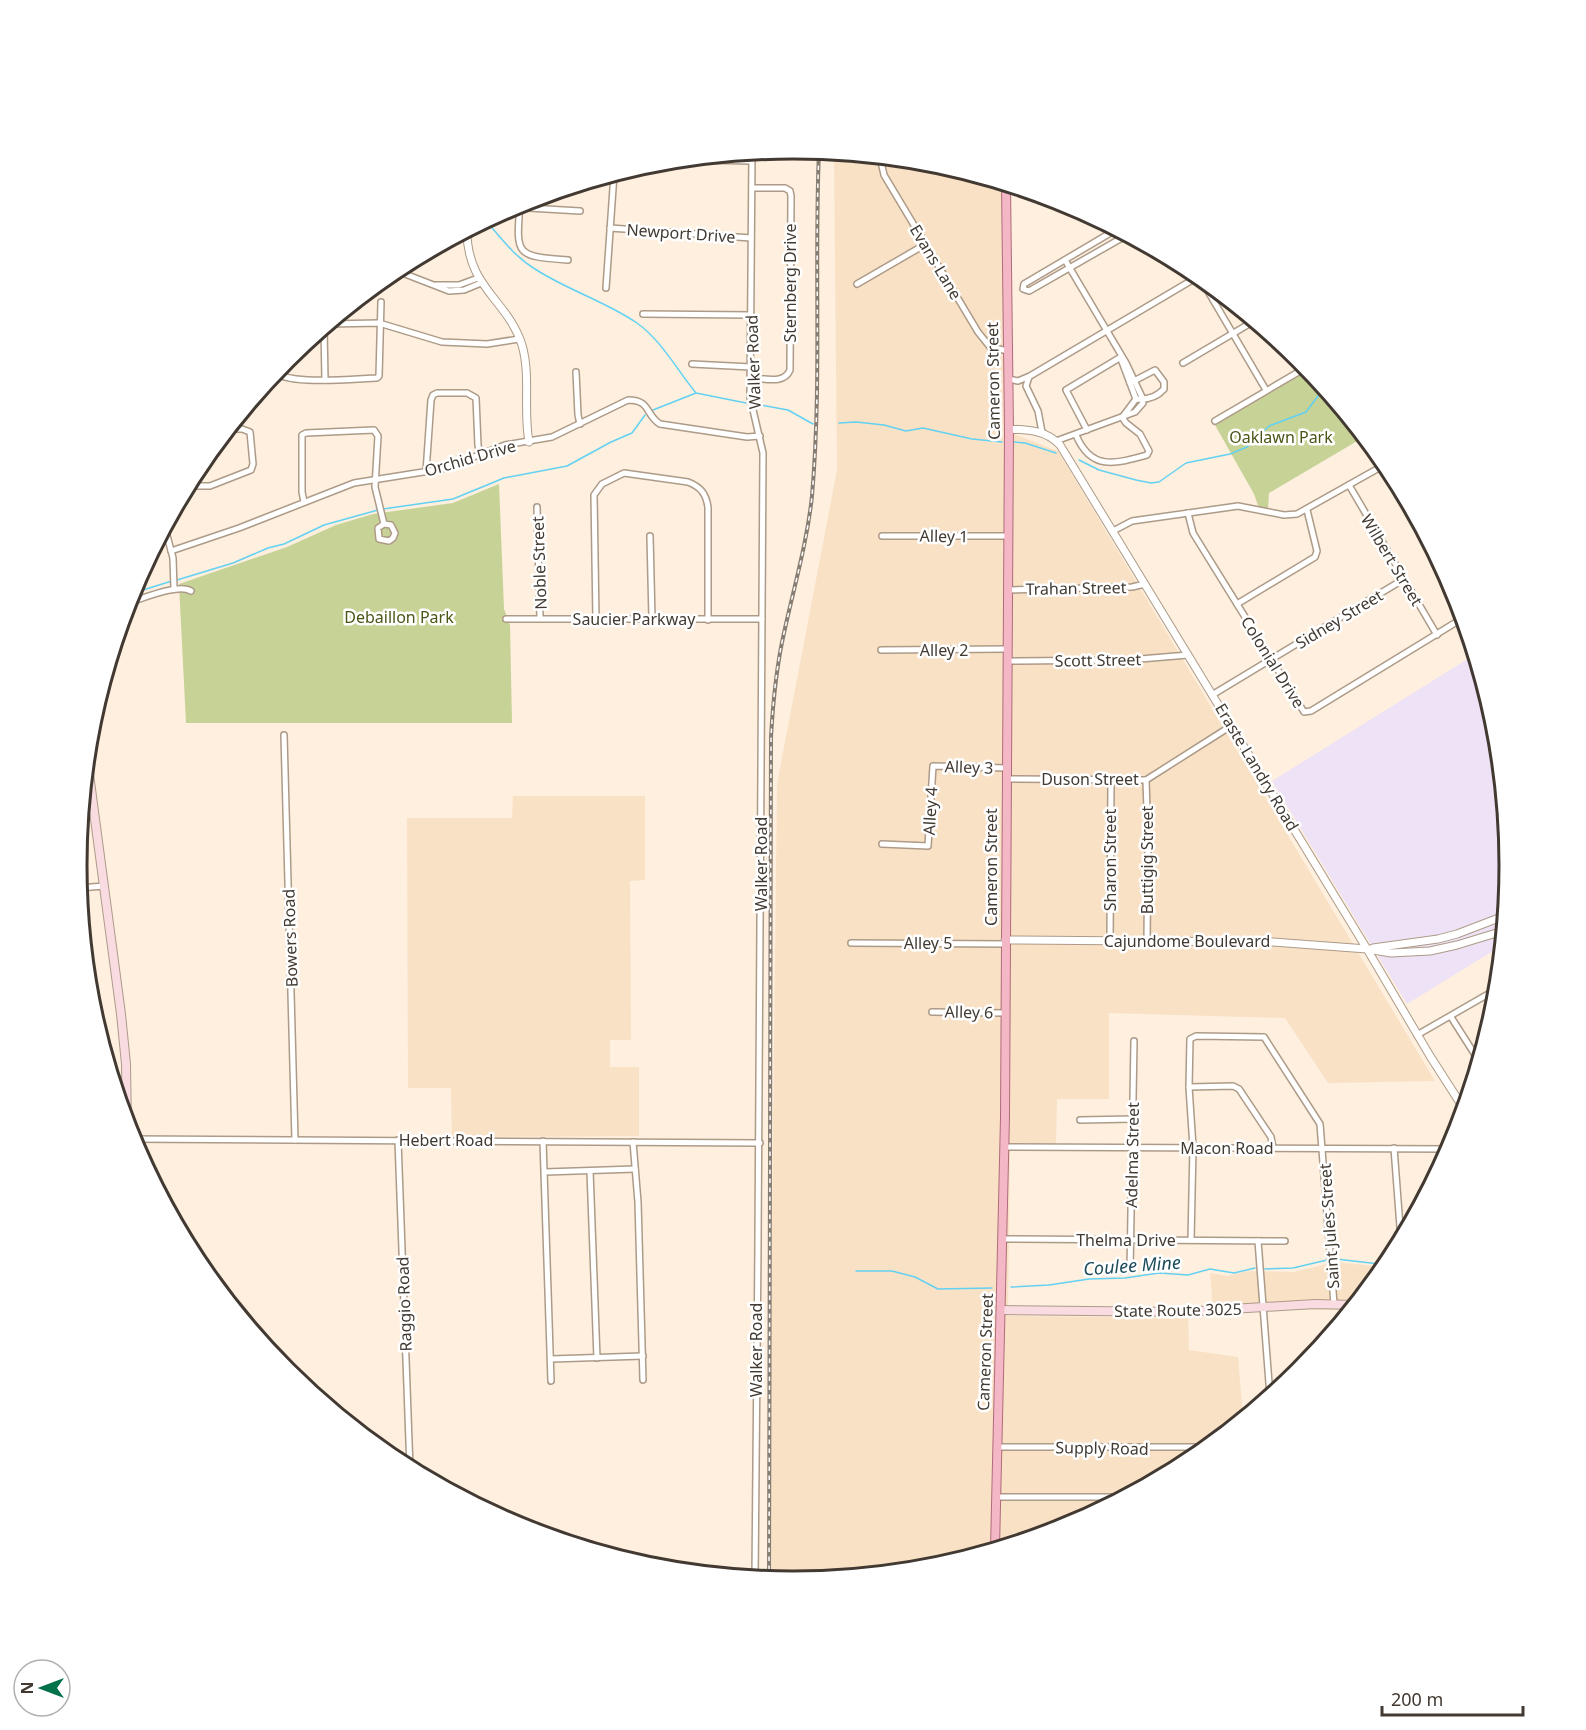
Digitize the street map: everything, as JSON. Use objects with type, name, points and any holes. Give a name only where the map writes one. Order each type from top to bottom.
[{"type":"main road","name":"Cameron Street","points":[[995,1541],[1005,1147],[1009,429],[1006,192]]},
{"type":"main road","points":[[91,792],[125,1053],[126,1098]]},
{"type":"main road","name":"State Route 3025","points":[[1001,1310],[1182,1312],[1345,1305]]},
{"type":"street","name":"Walker Road","points":[[752,161],[750,378],[751,402],[763,453],[760,1143],[756,1280],[755,1569]]},
{"type":"street","name":"Evans Lane","points":[[882,165],[884,175],[987,345],[993,349],[1008,351]]},
{"type":"street","points":[[606,288],[613,182]]},
{"type":"street","name":"Sternberg Drive","points":[[750,378],[780,379],[787,376],[790,370],[791,195],[788,190],[752,188]]},
{"type":"street","points":[[539,207],[580,211]]},
{"type":"street","points":[[519,215],[518,240],[525,253],[533,257],[568,260]]},
{"type":"street","name":"Newport Drive","points":[[610,228],[752,238]]},
{"type":"street","points":[[1109,234],[1024,284],[1023,290],[1029,291],[1119,239]]},
{"type":"street","points":[[467,239],[468,249],[479,280],[509,320],[519,339],[525,361],[529,442]]},
{"type":"street","points":[[857,284],[926,244]]},
{"type":"street","points":[[1056,441],[1139,409],[1143,399],[1107,331],[1065,260]]},
{"type":"street","points":[[407,275],[442,289],[455,291],[479,280]]},
{"type":"street","points":[[1009,379],[1018,381],[1030,376],[1190,281]]},
{"type":"street","points":[[1211,297],[1266,390]]},
{"type":"street","points":[[284,377],[325,380],[377,378],[379,376],[381,302]]},
{"type":"street","points":[[643,314],[751,315]]},
{"type":"street","points":[[342,322],[380,323],[442,342],[487,344],[519,339]]},
{"type":"street","points":[[1183,363],[1247,325]]},
{"type":"street","points":[[324,338],[325,380]]},
{"type":"street","points":[[1087,430],[1066,390],[1121,357]]},
{"type":"street","points":[[692,364],[751,368]]},
{"type":"street","points":[[1132,381],[1155,370],[1164,382],[1164,389],[1150,399],[1136,399]]},
{"type":"street","points":[[576,372],[580,424]]},
{"type":"street","points":[[1215,422],[1298,372]]},
{"type":"street","points":[[1030,376],[1026,386],[1038,411],[1042,432]]},
{"type":"street","points":[[1132,381],[1136,399]]},
{"type":"street","points":[[426,472],[431,400],[435,393],[467,393],[474,396],[477,401],[480,455]]},
{"type":"street","points":[[1122,417],[1136,399]]},
{"type":"street","name":"Orchid Drive","points":[[171,551],[239,528],[354,483],[448,468],[505,445],[552,437],[620,403],[631,400],[644,404],[660,424],[747,437],[760,436]]},
{"type":"street","points":[[1076,435],[1084,452],[1101,461],[1115,463],[1147,455],[1149,451],[1140,434],[1122,417]]},
{"type":"street","points":[[198,486],[210,486],[251,470],[250,432],[246,429],[238,429]]},
{"type":"street","points":[[304,502],[300,440],[302,435],[368,429],[376,431],[378,436],[375,480],[384,524]]},
{"type":"street","name":"Eraste Landry Road","points":[[1009,429],[1042,432],[1056,441],[1459,1101]]},
{"type":"street","points":[[1113,531],[1132,521],[1243,506],[1284,515],[1297,514],[1377,469]]},
{"type":"street","points":[[596,619],[594,495],[602,484],[624,473],[688,482],[704,492],[708,507],[708,620]]},
{"type":"street","name":"Wilbert Street","points":[[1349,485],[1437,635]]},
{"type":"street","name":"Noble Street","points":[[537,507],[540,618]]},
{"type":"street","points":[[1237,604],[1315,557],[1317,550],[1307,510]]},
{"type":"street","name":"Colonial Drive","points":[[1188,513],[1193,533],[1301,710],[1306,713],[1456,623]]},
{"type":"street","points":[[650,536],[652,619]]},
{"type":"street","name":"Alley 1","points":[[882,536],[1007,536]]},
{"type":"street","points":[[168,539],[174,589]]},
{"type":"street","name":"Sidney Street","points":[[1212,695],[1404,579]]},
{"type":"street","name":"Trahan Street","points":[[1007,590],[1132,587],[1145,584]]},
{"type":"street","points":[[139,599],[174,589],[184,588],[191,591]]},
{"type":"street","name":"Saucier Parkway","points":[[506,619],[762,619]]},
{"type":"street","name":"Alley 2","points":[[881,650],[1007,649]]},
{"type":"street","name":"Scott Street","points":[[1007,661],[1128,660],[1188,655]]},
{"type":"street","name":"Duson Street","points":[[1006,779],[1146,780],[1232,726]]},
{"type":"street","name":"Bowers Road","points":[[284,735],[295,1140]]},
{"type":"street","name":"Alley 3","points":[[933,766],[1006,768]]},
{"type":"street","name":"Alley 4","points":[[882,844],[928,846],[933,766]]},
{"type":"street","name":"Sharon Street","points":[[1110,941],[1111,780]]},
{"type":"street","name":"Buttigig Street","points":[[1146,780],[1147,941]]},
{"type":"street","points":[[88,887],[104,886]]},
{"type":"street","name":"Cajundome Boulevard","points":[[1367,949],[1438,939],[1496,919]]},
{"type":"street","name":"Cajundome Boulevard","points":[[1005,942],[1273,942],[1391,953],[1430,951],[1467,943],[1495,934]]},
{"type":"street","name":"Alley 5","points":[[851,943],[1005,942]]},
{"type":"street","points":[[1417,1035],[1486,996]]},
{"type":"street","name":"Alley 6","points":[[932,1012],[1005,1013]]},
{"type":"street","points":[[1451,1017],[1474,1053]]},
{"type":"street","name":"Saint Jules Street","points":[[1190,1087],[1190,1037],[1196,1035],[1264,1037],[1319,1120],[1334,1304]]},
{"type":"street","name":"Adelma Street","points":[[1130,1270],[1134,1041]]},
{"type":"street","points":[[1191,1240],[1190,1087],[1233,1086],[1239,1089],[1271,1137],[1273,1148]]},
{"type":"street","points":[[1080,1120],[1133,1119]]},
{"type":"street","name":"Hebert Road","points":[[143,1139],[760,1143]]},
{"type":"street","name":"Raggio Road","points":[[398,1140],[410,1457]]},
{"type":"street","points":[[543,1141],[551,1381]]},
{"type":"street","points":[[633,1142],[643,1380]]},
{"type":"street","name":"Macon Road","points":[[1005,1147],[1439,1149]]},
{"type":"street","points":[[1394,1148],[1400,1225]]},
{"type":"street","points":[[545,1172],[635,1169]]},
{"type":"street","points":[[590,1171],[597,1358]]},
{"type":"street","name":"Thelma Drive","points":[[1003,1239],[1285,1241]]},
{"type":"street","points":[[1258,1241],[1269,1385]]},
{"type":"street","points":[[551,1359],[643,1356]]},
{"type":"street","name":"Supply Road","points":[[998,1447],[1192,1447]]},
{"type":"street","points":[[996,1497],[1107,1497]]},
{"type":"shaded area","points":[[834,161],[885,165],[931,173],[1008,192],[1004,430],[1058,451],[1435,1081],[1328,1083],[1285,1018],[1109,1013],[1109,1099],[1057,1099],[1056,1143],[1010,1143],[1008,1316],[1188,1318],[1189,1350],[1238,1357],[1242,1409],[1185,1452],[1146,1476],[1105,1498],[1020,1534],[976,1547],[885,1565],[793,1571],[768,1570],[777,784],[837,470]]},
{"type":"shaded area","points":[[1468,659],[1485,727],[1493,773],[1499,865],[1494,951],[1407,1004],[1272,781]]},
{"type":"shaded area","points":[[513,796],[645,796],[645,880],[630,881],[631,1040],[610,1040],[610,1067],[639,1067],[639,1136],[452,1137],[451,1088],[408,1088],[407,818],[512,818]]},
{"type":"shaded area","points":[[1335,1262],[1374,1266],[1341,1310],[1213,1308],[1210,1273],[1227,1276],[1249,1271],[1294,1272]]},
{"type":"green space","name":"Oaklawn Park","points":[[1300,375],[1357,441],[1269,493],[1268,509],[1259,508],[1254,494],[1215,425]]},
{"type":"green space","name":"Debaillon Park","points":[[499,484],[504,609],[510,625],[512,723],[186,723],[179,584],[287,547],[336,525],[373,514],[453,503]]},
{"type":"waterway","points":[[492,227],[528,264],[560,283],[625,315],[646,330],[662,347],[696,393],[746,403]]},
{"type":"waterway","points":[[653,410],[696,393]]},
{"type":"waterway","points":[[1079,460],[1099,470],[1136,480],[1159,482],[1186,463],[1230,454],[1247,447],[1269,426],[1306,412],[1319,395]]},
{"type":"waterway","points":[[755,404],[788,410],[813,424]]},
{"type":"waterway","points":[[383,509],[453,499],[504,478],[567,466],[632,433],[645,415]]},
{"type":"waterway","points":[[839,423],[884,425],[906,431],[923,428],[972,439],[1002,442]]},
{"type":"waterway","points":[[1014,442],[1025,443],[1056,453]]},
{"type":"waterway","points":[[177,580],[284,544],[324,525],[378,510]]},
{"type":"waterway","points":[[143,590],[172,581]]},
{"type":"waterway","name":"Coulee Mine","points":[[1336,1259],[1375,1264]]},
{"type":"waterway","name":"Coulee Mine","points":[[1265,1269],[1293,1268],[1327,1260]]},
{"type":"waterway","name":"Coulee Mine","points":[[1011,1287],[1159,1273],[1188,1275],[1210,1269],[1234,1273],[1255,1268]]},
{"type":"waterway","name":"Coulee Mine","points":[[856,1271],[892,1271],[915,1277],[938,1289],[992,1288]]},
{"type":"railway","points":[[769,1570],[771,737],[779,659],[804,548],[812,496],[817,410],[819,160]]}]
